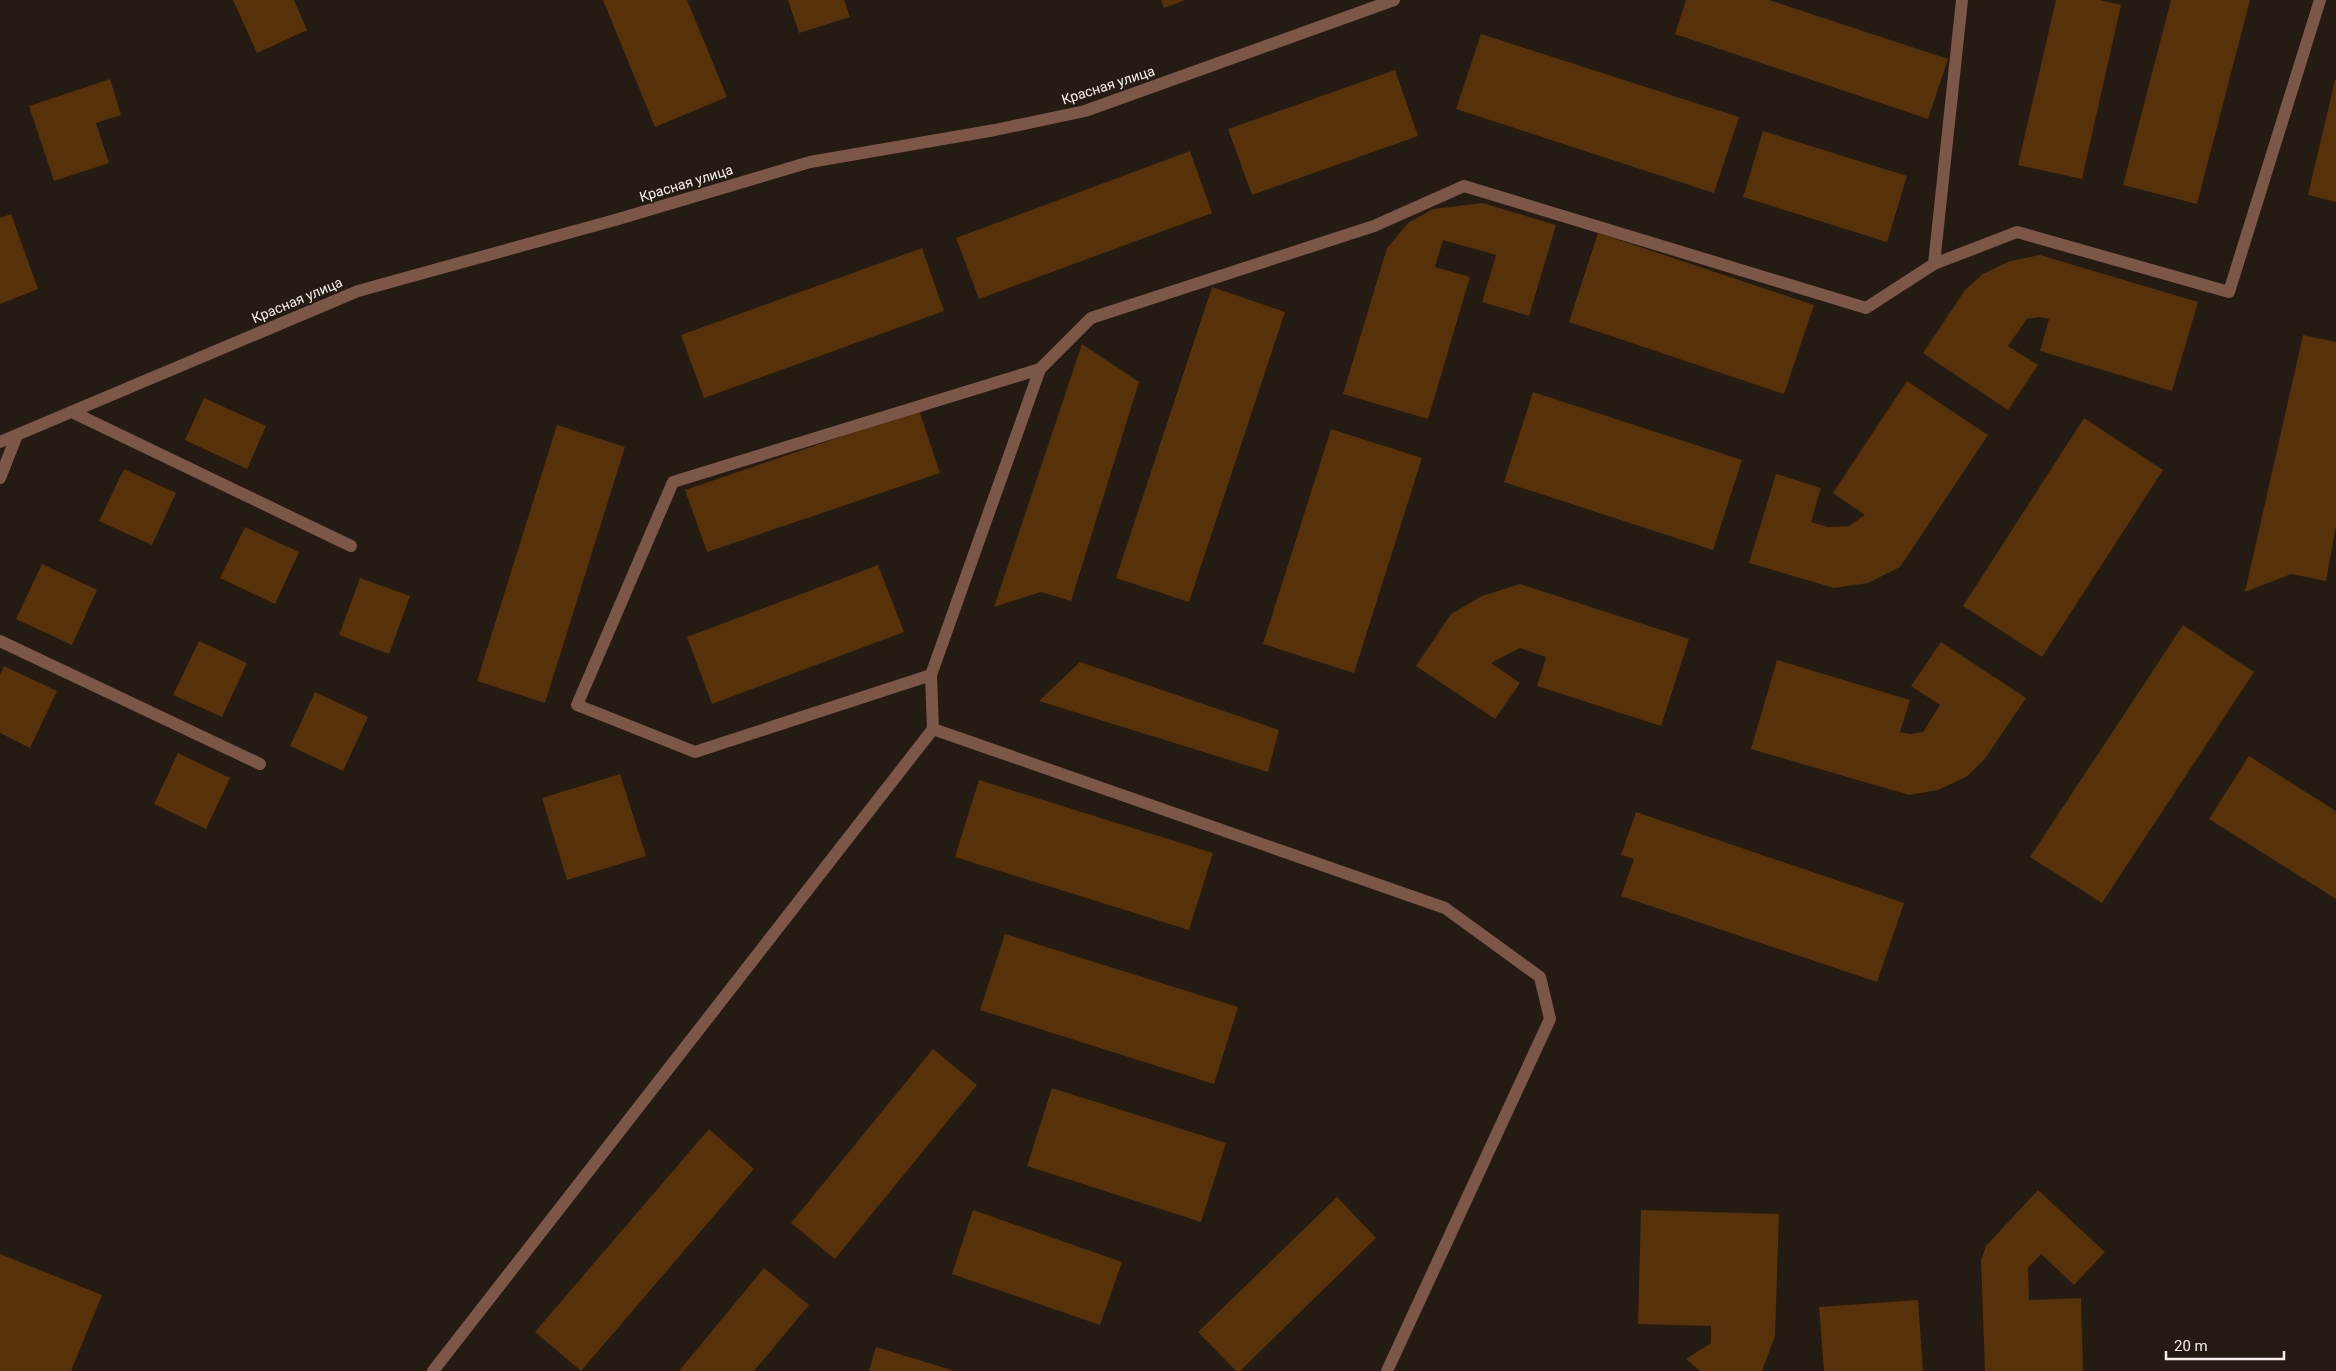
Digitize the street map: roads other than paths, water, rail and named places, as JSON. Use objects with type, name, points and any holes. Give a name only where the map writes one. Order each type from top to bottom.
[{"type":"street","name":"Красная улица","points":[[0,442],[358,291],[615,220],[810,162],[995,130],[1085,111],[1394,0]]},
{"type":"street","points":[[1934,264],[1962,0]]},
{"type":"street","points":[[433,1371],[933,728],[931,675],[1040,369],[1091,318],[1374,226],[1464,186],[1866,308],[1934,264],[2016,232],[2229,292],[2320,0]]},
{"type":"street","points":[[931,675],[695,752],[577,705],[673,482],[1040,369]]},
{"type":"street","points":[[72,412],[351,546]]},
{"type":"street","points":[[0,478],[17,435]]},
{"type":"street","points":[[0,642],[260,764]]},
{"type":"street","points":[[933,728],[1445,908],[1540,977],[1550,1019],[1387,1371]]}]
